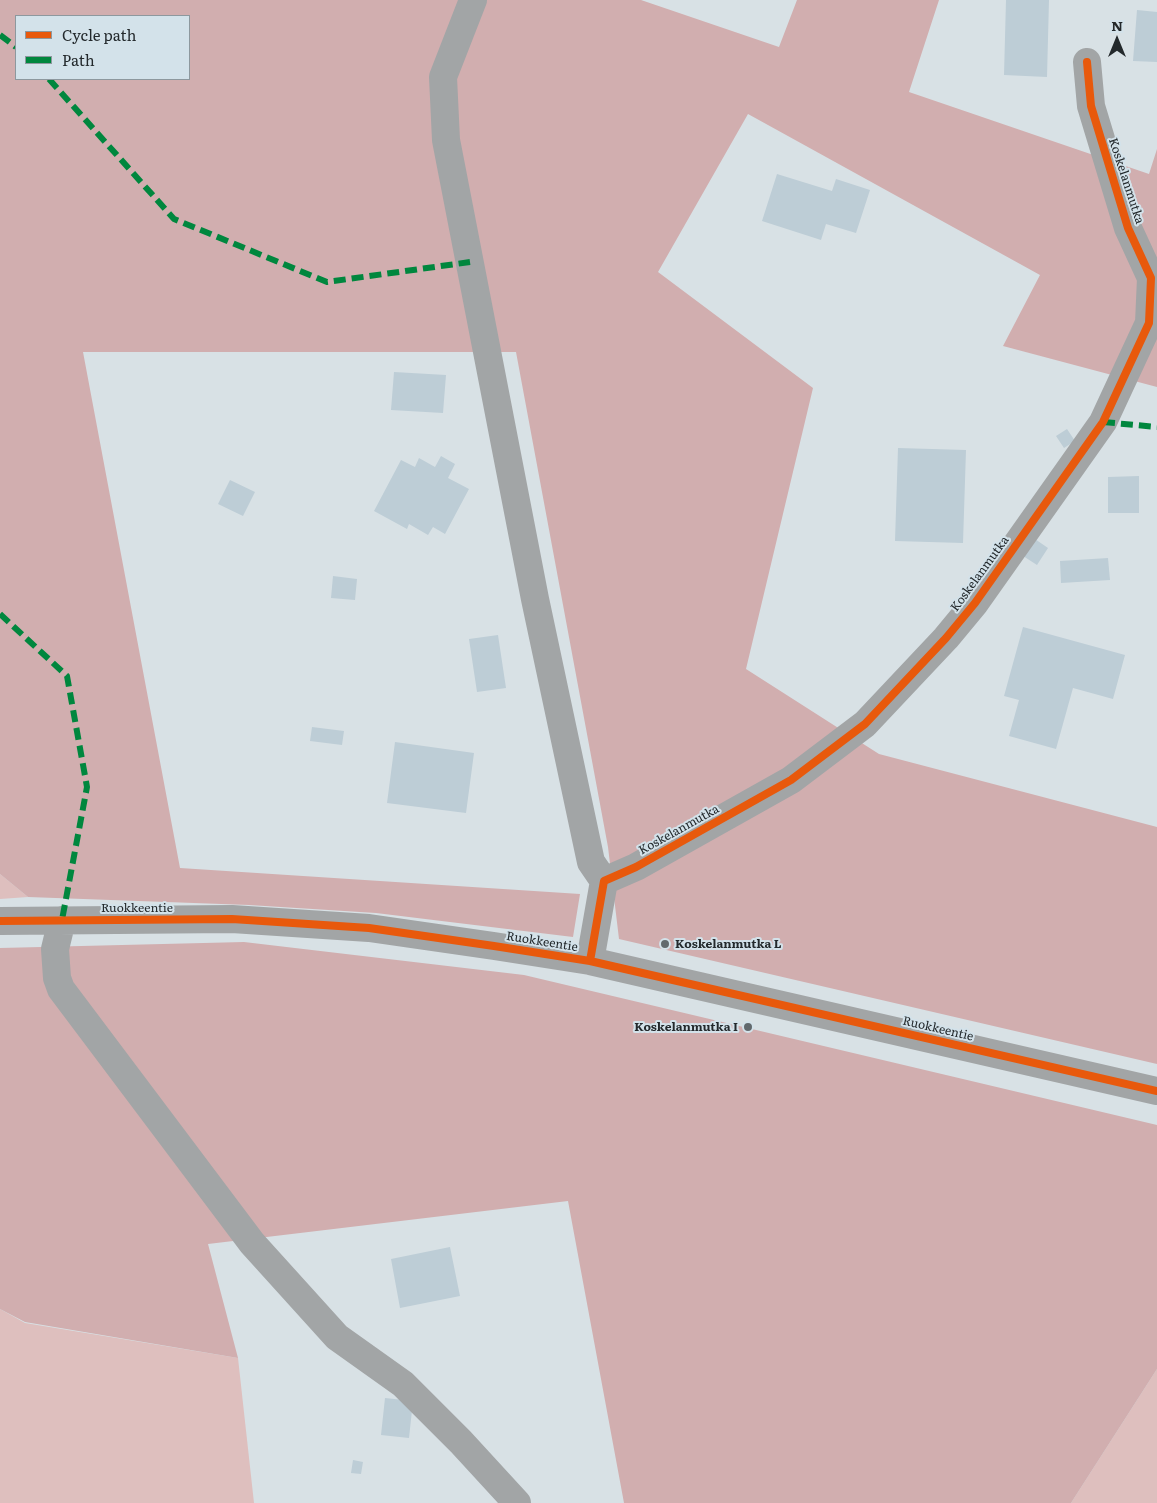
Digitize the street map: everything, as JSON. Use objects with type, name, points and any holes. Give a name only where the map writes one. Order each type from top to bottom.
[{"type":"street","points":[[473,0],[443,77],[446,140],[535,600],[590,862],[604,881],[590,961]]},
{"type":"street","name":"Koskelanmutka","points":[[604,881],[636,867],[791,780],[866,724],[946,638],[975,603],[1103,422],[1149,324],[1151,278],[1128,228],[1091,106],[1087,62]]},
{"type":"street","name":"Ruokkeentie","points":[[0,921],[232,919],[369,928],[590,961],[1157,1091]]},
{"type":"street","points":[[62,920],[55,949],[57,978],[61,989],[252,1243],[337,1337],[403,1384],[517,1503]]},
{"type":"shaded area","points":[[0,0],[641,0],[779,47],[797,0],[939,0],[909,92],[1149,174],[1157,149],[1157,387],[1003,346],[1040,275],[748,114],[658,272],[813,388],[746,669],[879,754],[1157,827],[1157,1064],[619,939],[608,847],[516,352],[83,352],[180,868],[580,894],[573,937],[376,913],[249,905],[28,897],[0,874]]},
{"type":"shaded area","points":[[0,874],[28,897],[0,899]]},
{"type":"shaded area","points":[[244,942],[524,975],[1157,1125],[1157,1369],[1071,1503],[624,1503],[568,1201],[208,1244],[238,1358],[25,1322],[0,1309],[0,948]]},
{"type":"shaded area","points":[[0,1309],[25,1323],[238,1358],[254,1503],[0,1503]]},
{"type":"shaded area","points":[[1157,1369],[1157,1503],[1071,1503]]},
{"type":"building","points":[[1006,0],[1049,0],[1047,77],[1004,75]]},
{"type":"building","points":[[1137,10],[1157,12],[1157,62],[1133,61]]},
{"type":"building","points":[[777,174],[832,191],[836,179],[870,190],[856,233],[826,224],[821,240],[762,221]]},
{"type":"building","points":[[394,372],[446,375],[443,413],[391,410]]},
{"type":"building","points":[[1067,429],[1075,441],[1064,448],[1056,436]]},
{"type":"building","points":[[898,448],[966,450],[963,543],[895,541]]},
{"type":"building","points":[[441,456],[455,464],[448,478],[469,489],[445,534],[433,527],[428,535],[409,524],[407,529],[374,511],[401,460],[415,467],[419,458],[435,467]]},
{"type":"building","points":[[1139,476],[1139,513],[1108,513],[1108,477]]},
{"type":"building","points":[[230,480],[255,492],[243,516],[218,504]]},
{"type":"building","points":[[1032,537],[1048,548],[1037,565],[1020,554]]},
{"type":"building","points":[[1108,558],[1110,580],[1061,583],[1060,561]]},
{"type":"building","points":[[333,576],[357,579],[355,600],[331,598]]},
{"type":"building","points":[[1023,627],[1125,655],[1113,699],[1073,688],[1056,749],[1009,736],[1019,700],[1004,696]]},
{"type":"building","points":[[498,635],[506,688],[477,692],[469,639]]},
{"type":"building","points":[[312,727],[344,731],[342,745],[310,741]]},
{"type":"building","points":[[395,742],[474,753],[466,813],[387,803]]},
{"type":"building","points":[[450,1247],[460,1296],[400,1308],[391,1259]]},
{"type":"building","points":[[385,1398],[413,1401],[409,1438],[381,1435]]},
{"type":"building","points":[[353,1460],[363,1462],[361,1474],[351,1473]]},
{"type":"marked path","points":[[0,35],[15,46]]},
{"type":"marked path","points":[[50,80],[174,219],[327,282],[470,262]]},
{"type":"marked path","points":[[1103,422],[1157,427]]},
{"type":"marked path","points":[[0,614],[67,676],[87,787],[62,920]]},
{"type":"cycle path","points":[[590,961],[604,881],[636,867],[791,780],[865,724],[946,638],[975,603],[1103,422],[1149,323],[1151,278],[1128,228],[1091,106],[1087,62]]},
{"type":"cycle path","points":[[0,921],[232,919],[369,928],[494,946],[590,961],[1157,1091]]},
{"type":"place","name":"Koskelanmutka L","points":[[665,944]]},
{"type":"place","name":"Koskelanmutka I","points":[[748,1027]]}]
